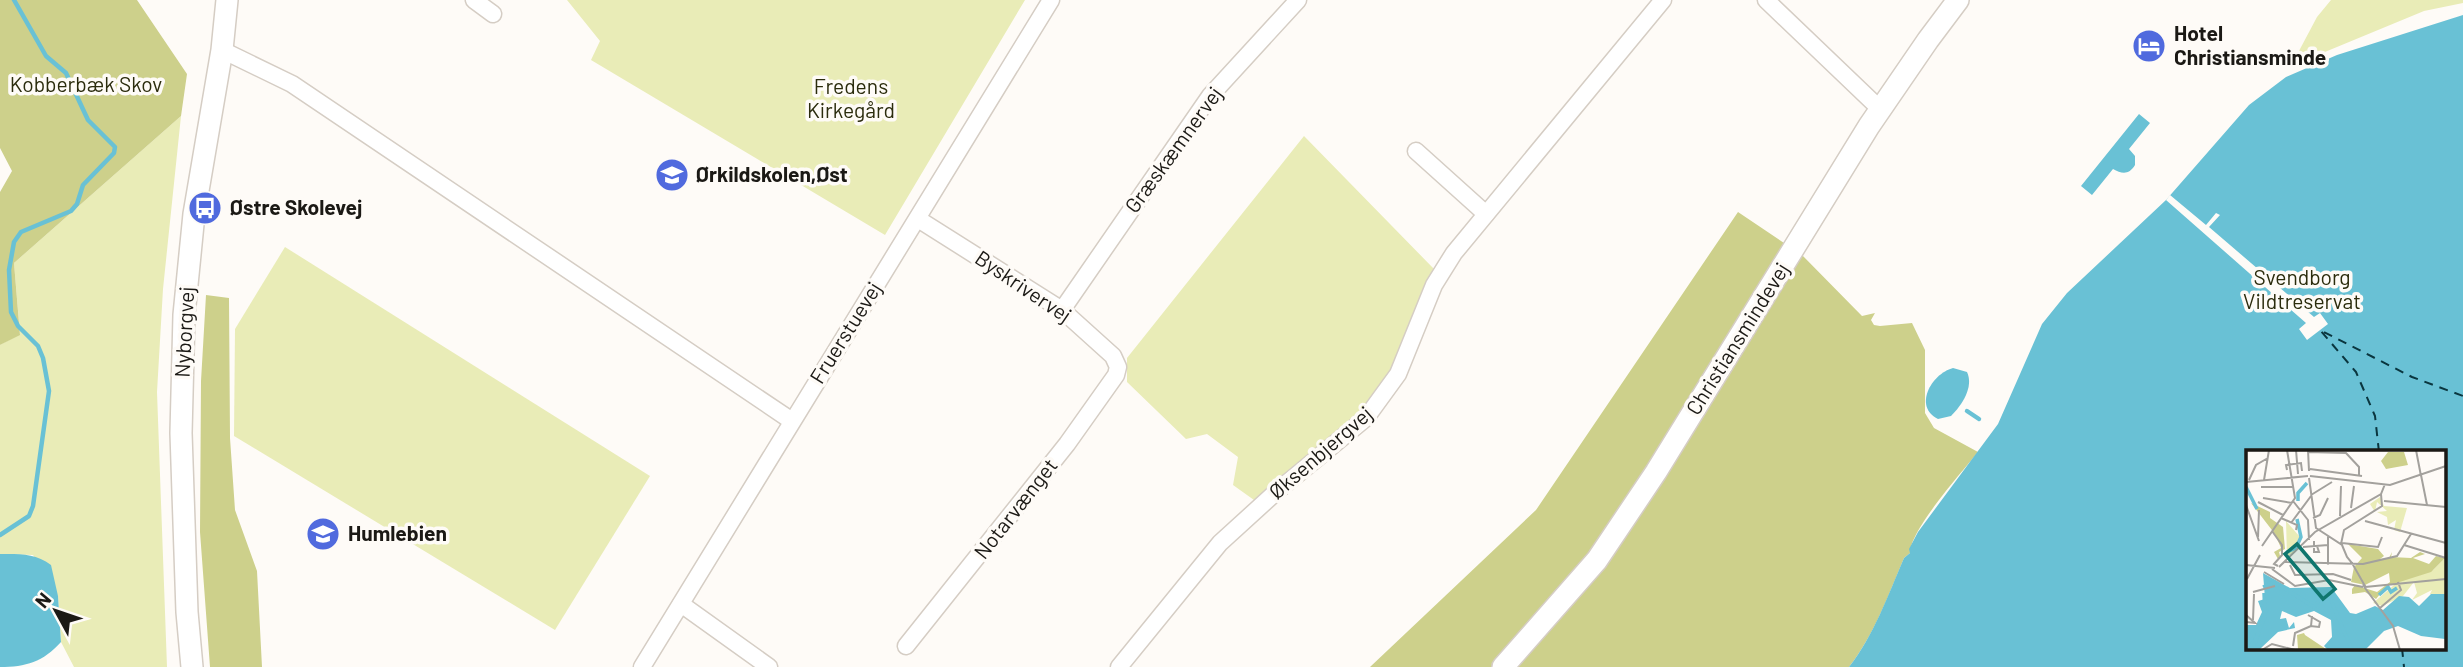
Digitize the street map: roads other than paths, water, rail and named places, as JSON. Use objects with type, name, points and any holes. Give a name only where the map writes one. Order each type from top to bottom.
[{"type":"street","name":"Nyborgvej","points":[[192,667],[187,612],[181,433],[184,315],[194,214],[222,50],[227,0]]},
{"type":"street","points":[[474,0],[493,14]]},
{"type":"street","name":"Fruerstuevej","points":[[642,667],[1051,0]]},
{"type":"street","name":"Græskæmnervej","points":[[1062,310],[1210,96],[1298,0]]},
{"type":"street","name":"Øksenbjergvej","points":[[1119,667],[1220,543],[1276,492],[1366,418],[1405,360],[1434,285],[1454,253],[1663,0]]},
{"type":"street","points":[[1766,0],[1880,109]]},
{"type":"street","name":"Christiansmindevej","points":[[1503,667],[1605,549],[1656,472],[1880,109],[1958,0]]},
{"type":"street","points":[[222,50],[292,84],[792,421]]},
{"type":"street","points":[[1416,151],[1486,214]]},
{"type":"street","name":"Byskrivervej","points":[[918,219],[1062,310],[1113,356],[1118,367]]},
{"type":"street","name":"Notarvænget","points":[[906,646],[1068,444],[1116,376],[1118,367]]},
{"type":"street","points":[[681,604],[769,667]]},
{"type":"water","name":"Svendborg Vildtreservat","points":[[2463,15],[2463,667],[1849,667],[1873,628],[1918,532],[1998,424],[2042,324],[2067,293],[2166,200],[2249,105],[2286,77],[2337,55]]},
{"type":"water","points":[[2139,114],[2150,123],[2129,149],[2135,156],[2135,165],[2125,173],[2113,169],[2092,195],[2081,186]]},
{"type":"water","points":[[1953,368],[1967,372],[1968,390],[1951,416],[1938,419],[1927,407],[1928,391],[1938,377]]},
{"type":"water","points":[[0,554],[33,556],[51,565],[58,596],[61,642],[41,659],[18,666],[0,667]]},
{"type":"waterway","points":[[0,535],[29,516],[33,506],[49,391],[38,346],[18,326],[11,312],[9,270],[14,242],[21,232],[71,211],[77,204],[83,185],[114,153],[115,147],[88,120],[66,73],[46,56],[14,0]]},
{"type":"waterway","points":[[1967,411],[1979,419]]},
{"type":"place","name":"Hotel Christiansminde","points":[[2149,46]]},
{"type":"place","name":"Ørkildskolen,Øst","points":[[672,175]]},
{"type":"place","name":"Østre Skolevej","points":[[205,208]]},
{"type":"place","name":"Humlebien","points":[[323,534]]},
{"type":"park label","name":"Kobberbæk Skov","points":[[86,85]]},
{"type":"park label","name":"Fredens Kirkegård","points":[[851,99]]}]
